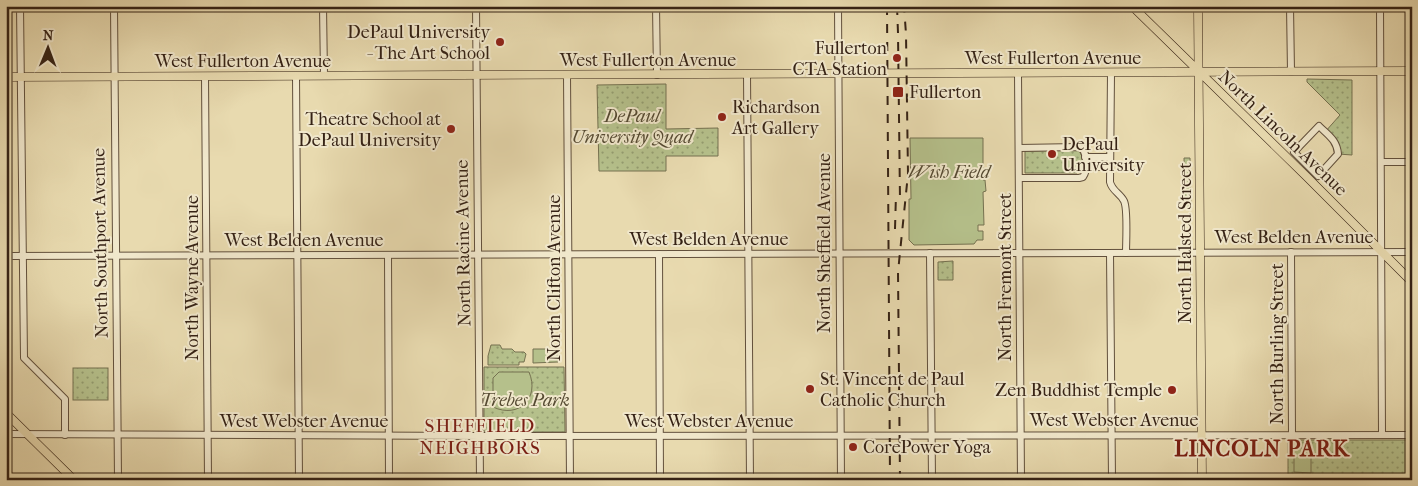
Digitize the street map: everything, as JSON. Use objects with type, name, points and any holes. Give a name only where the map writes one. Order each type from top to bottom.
[{"type":"main road","name":"North Lincoln Avenue","points":[[1132,6],[1412,282]]},
{"type":"main road","name":"North Halsted Street","points":[[1198,6],[1202,480]]},
{"type":"main road","name":"West Fullerton Avenue","points":[[6,77],[1412,71]]},
{"type":"main road","points":[[6,413],[74,480]]},
{"type":"street","points":[[20,6],[24,358],[65,399],[65,435]]},
{"type":"street","name":"North Southport Avenue","points":[[114,6],[118,480]]},
{"type":"street","points":[[323,6],[324,76]]},
{"type":"street","name":"North Racine Avenue","points":[[476,6],[480,480]]},
{"type":"street","points":[[656,6],[657,74]]},
{"type":"street","name":"North Sheffield Avenue","points":[[838,6],[841,480]]},
{"type":"street","points":[[1290,6],[1290,72]]},
{"type":"street","points":[[1380,6],[1382,435]]},
{"type":"street","name":"North Fremont Street","points":[[1018,73],[1021,480]]},
{"type":"street","points":[[1111,73],[1110,182],[1112,188],[1122,197],[1126,206],[1126,253]]},
{"type":"street","points":[[747,74],[750,480]]},
{"type":"street","name":"North Clifton Avenue","points":[[567,75],[570,480]]},
{"type":"street","name":"North Wayne Avenue","points":[[206,76],[208,480]]},
{"type":"street","points":[[296,76],[299,480]]},
{"type":"street","points":[[1318,126],[1330,135],[1338,148],[1338,154],[1318,176],[1294,152],[1318,126]]},
{"type":"street","points":[[1019,148],[1078,148],[1083,149],[1086,157],[1086,173],[1083,177],[1019,178]]},
{"type":"street","points":[[1086,157],[1110,157]]},
{"type":"street","points":[[1381,162],[1412,162]]},
{"type":"street","points":[[1086,167],[1110,167]]},
{"type":"street","name":"North Burling Street","points":[[1291,252],[1292,435]]},
{"type":"street","name":"West Belden Avenue","points":[[6,256],[1412,252]]},
{"type":"street","points":[[930,253],[932,480]]},
{"type":"street","points":[[1110,253],[1112,480]]},
{"type":"street","points":[[659,254],[660,480]]},
{"type":"street","points":[[388,255],[388,480]]},
{"type":"street","name":"West Webster Avenue","points":[[6,434],[298,436],[1412,435]]},
{"type":"green space","points":[[1307,79],[1352,80],[1352,155],[1338,154],[1325,132],[1340,115],[1307,82]]},
{"type":"green space","name":"DePaul University Quad","points":[[666,84],[666,129],[718,128],[718,156],[666,156],[666,171],[599,171],[597,85]]},
{"type":"green space","name":"Wish Field","points":[[910,138],[983,138],[983,180],[985,180],[986,191],[983,192],[984,225],[978,225],[978,231],[983,231],[983,240],[977,240],[974,244],[914,245],[909,240],[909,199],[911,199]]},
{"type":"green space","points":[[1077,150],[1082,156],[1082,169],[1077,173],[1025,173],[1025,151]]},
{"type":"green space","points":[[1184,158],[1190,158],[1191,208],[1185,208]]},
{"type":"green space","points":[[953,261],[953,280],[938,280],[938,262]]},
{"type":"green space","points":[[491,345],[500,345],[502,349],[512,349],[515,352],[524,352],[526,354],[524,362],[519,362],[519,365],[488,365]]},
{"type":"green space","points":[[533,349],[557,349],[558,362],[533,363]]},
{"type":"green space","name":"Trebes Park","points":[[484,367],[564,367],[565,432],[484,432]]},
{"type":"green space","points":[[73,368],[108,368],[108,400],[73,400]]},
{"type":"green space","points":[[499,372],[529,372],[532,390],[525,404],[511,410],[493,407],[493,378]]},
{"type":"green space","points":[[1288,440],[1412,440],[1412,480],[1288,480]]},
{"type":"green space","points":[[1294,448],[1311,448],[1311,473],[1294,472]]},
{"type":"railway","points":[[887,6],[890,480]]},
{"type":"railway","points":[[897,6],[900,200]]},
{"type":"railway","points":[[900,480],[898,272],[908,174],[904,6]]},
{"type":"railway","points":[[895,229],[896,194]]},
{"type":"place","name":"DePaul University - The Art School","points":[[500,42]]},
{"type":"place","name":"Fullerton CTA Station","points":[[897,58]]},
{"type":"place","name":"Fullerton","points":[[898,92]]},
{"type":"place","name":"Richardson Art Gallery","points":[[722,117]]},
{"type":"place","name":"Theatre School at DePaul University","points":[[451,129]]},
{"type":"place","name":"DePaul University","points":[[1052,154]]},
{"type":"place","name":"St. Vincent de Paul Catholic Church","points":[[810,389]]},
{"type":"place","name":"Zen Buddhist Temple","points":[[1172,390]]},
{"type":"place","name":"CorePower Yoga","points":[[853,447]]},
{"type":"district","name":"SHEFFIELD NEIGHBORS","points":[[480,436]]},
{"type":"district","name":"LINCOLN PARK","points":[[1262,448]]}]
